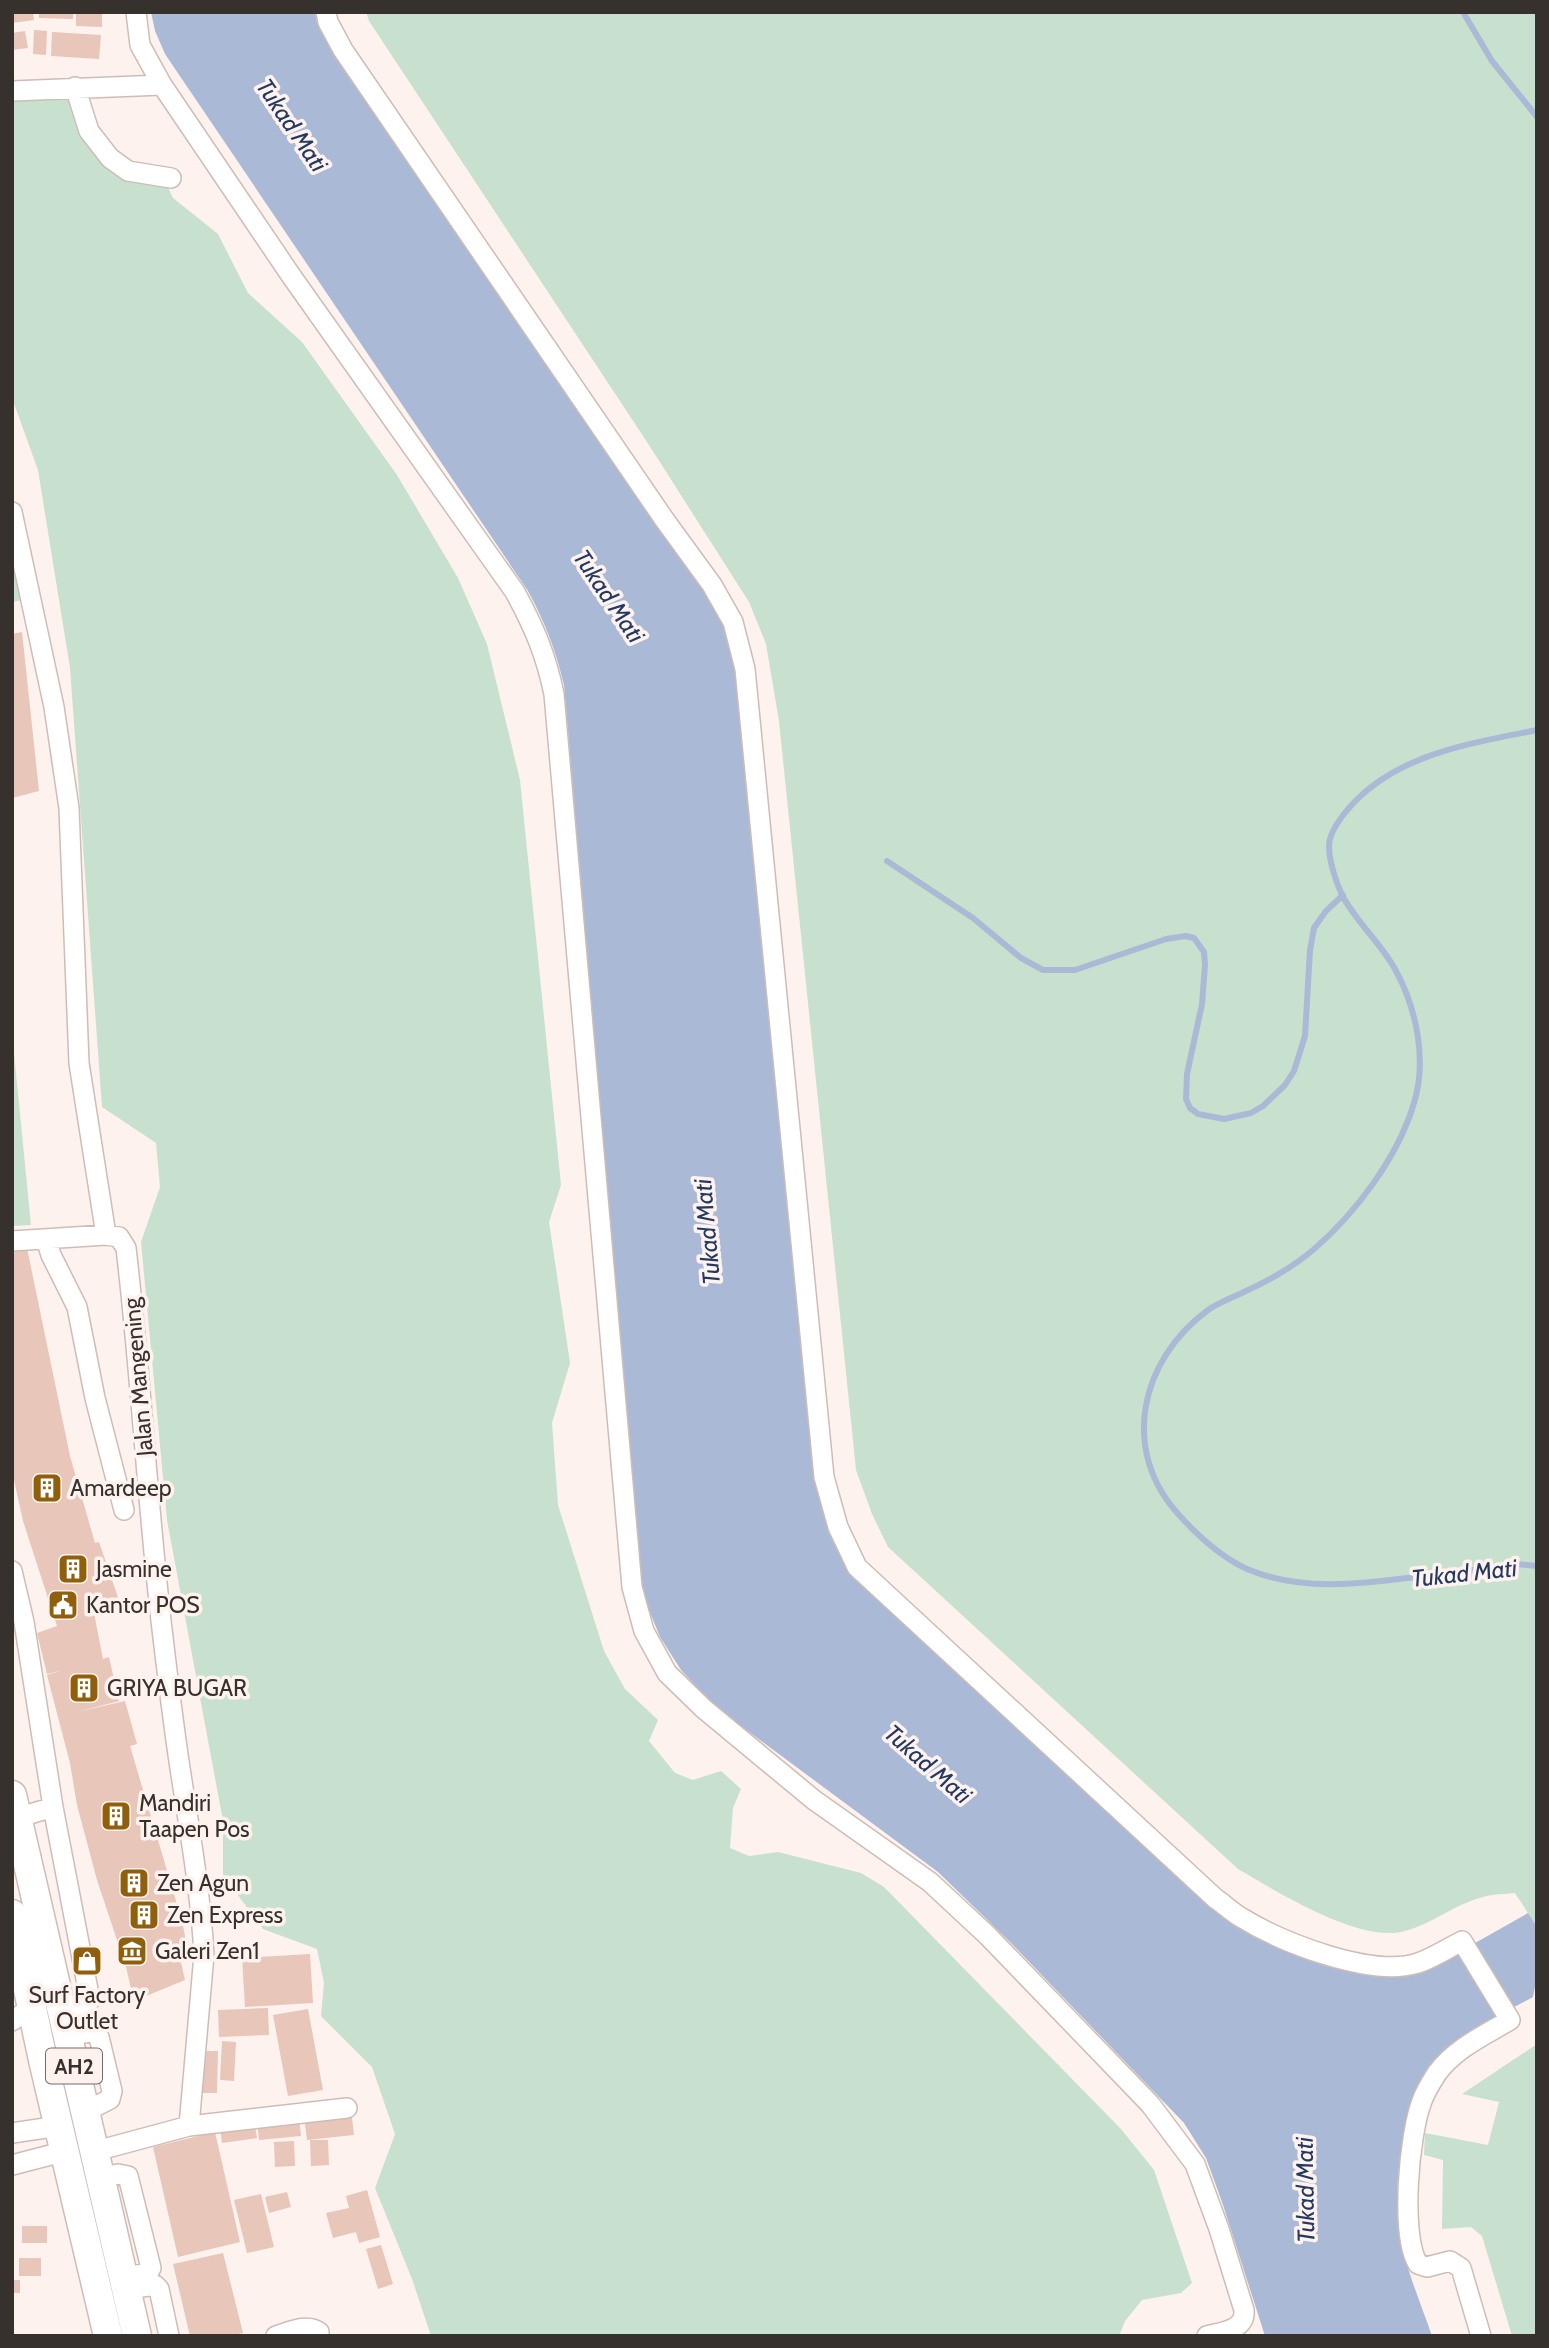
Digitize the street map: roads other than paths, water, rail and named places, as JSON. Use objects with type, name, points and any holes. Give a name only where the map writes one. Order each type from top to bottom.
[{"type":"highway","name":"AH2","points":[[15,1807],[137,2336]]},
{"type":"highway","name":"AH2","points":[[12,1914],[22,2014],[62,2138],[108,2336]]},
{"type":"street","points":[[136,12],[140,45],[162,85],[292,277],[514,592],[534,627],[547,661],[554,694],[632,1587],[644,1631],[667,1673],[704,1709],[814,1800],[930,1882],[988,1937],[1158,2114],[1195,2164],[1219,2229],[1244,2311],[1242,2324],[1207,2336]]},
{"type":"street","points":[[326,12],[328,22],[351,62],[712,585],[733,622],[746,669],[824,1477],[838,1527],[857,1567],[1216,1899],[1242,1918],[1281,1937],[1344,1960],[1381,1967],[1418,1964],[1462,1941],[1510,2020],[1456,2052],[1436,2075],[1422,2101],[1411,2151],[1408,2210],[1415,2259],[1423,2266],[1450,2261],[1461,2268],[1481,2336]]},
{"type":"street","points":[[12,90],[162,85]]},
{"type":"street","points":[[75,87],[89,131],[110,158],[128,172],[171,178]]},
{"type":"street","points":[[12,512],[54,707],[69,808],[79,1063],[106,1235],[12,1241]]},
{"type":"street","name":"Jalan Mangening","points":[[106,1235],[118,1237],[126,1248],[138,1351],[163,1637],[203,1928],[203,1968],[189,2126]]},
{"type":"street","points":[[46,1239],[77,1307],[95,1398],[124,1510]]},
{"type":"street","points":[[12,1571],[18,1623],[90,2000],[64,2022]]},
{"type":"street","points":[[15,1807],[53,1807]]},
{"type":"street","points":[[99,2164],[189,2126],[346,2108]]},
{"type":"street","points":[[12,2133],[62,2138]]},
{"type":"street","points":[[12,2165],[62,2138]]},
{"type":"street","points":[[125,2283],[155,2285],[159,2289],[169,2336]]},
{"type":"street","points":[[276,2336],[306,2328],[313,2328],[319,2336]]},
{"type":"water","points":[[151,12],[315,12],[317,23],[330,46],[714,605],[729,636],[737,667],[814,1462],[820,1497],[829,1526],[861,1583],[1213,1907],[1275,1944],[1360,1974],[1390,1977],[1422,1973],[1528,1913],[1537,1927],[1537,1977],[1533,1997],[1481,2024],[1445,2050],[1424,2076],[1408,2118],[1399,2164],[1399,2229],[1408,2269],[1432,2336],[1265,2336],[1206,2158],[1184,2123],[1010,1942],[938,1872],[714,1706],[681,1670],[660,1637],[645,1600],[639,1560],[564,685],[557,660],[545,625],[528,591],[165,54],[155,31]]},
{"type":"waterway","name":"Tukad Mati","points":[[1463,12],[1492,61],[1537,117]]},
{"type":"waterway","name":"Tukad Mati","points":[[1537,730],[1458,747],[1407,765],[1363,794],[1334,829],[1329,842],[1329,852],[1342,895],[1390,961],[1410,1002],[1420,1053],[1414,1103],[1398,1144],[1374,1183],[1345,1219],[1313,1250],[1289,1268],[1208,1310],[1185,1331],[1166,1354],[1153,1380],[1146,1407],[1144,1435],[1149,1463],[1161,1491],[1180,1516],[1219,1552],[1247,1569],[1288,1581],[1353,1584],[1517,1564],[1537,1566]]},
{"type":"waterway","points":[[887,861],[973,918],[1021,958],[1043,970],[1075,970],[1166,939],[1186,936],[1194,938],[1204,952],[1205,965],[1202,1004],[1187,1074],[1186,1099],[1190,1108],[1198,1114],[1224,1119],[1251,1113],[1263,1106],[1285,1085],[1294,1071],[1305,1036],[1310,950],[1314,928],[1326,911],[1343,895]]},
{"type":"place","name":"Amardeep","points":[[47,1488]]},
{"type":"place","name":"Jasmine","points":[[73,1569]]},
{"type":"place","name":"Kantor POS","points":[[63,1605]]},
{"type":"place","name":"GRIYA BUGAR","points":[[84,1688]]},
{"type":"place","name":"Mandiri Taapen Pos","points":[[116,1816]]},
{"type":"place","name":"Zen Agun","points":[[134,1883]]},
{"type":"place","name":"Zen Express","points":[[144,1915]]},
{"type":"place","name":"Galeri Zen1","points":[[132,1951]]},
{"type":"place","name":"Surf Factory Outlet","points":[[87,1961]]}]
